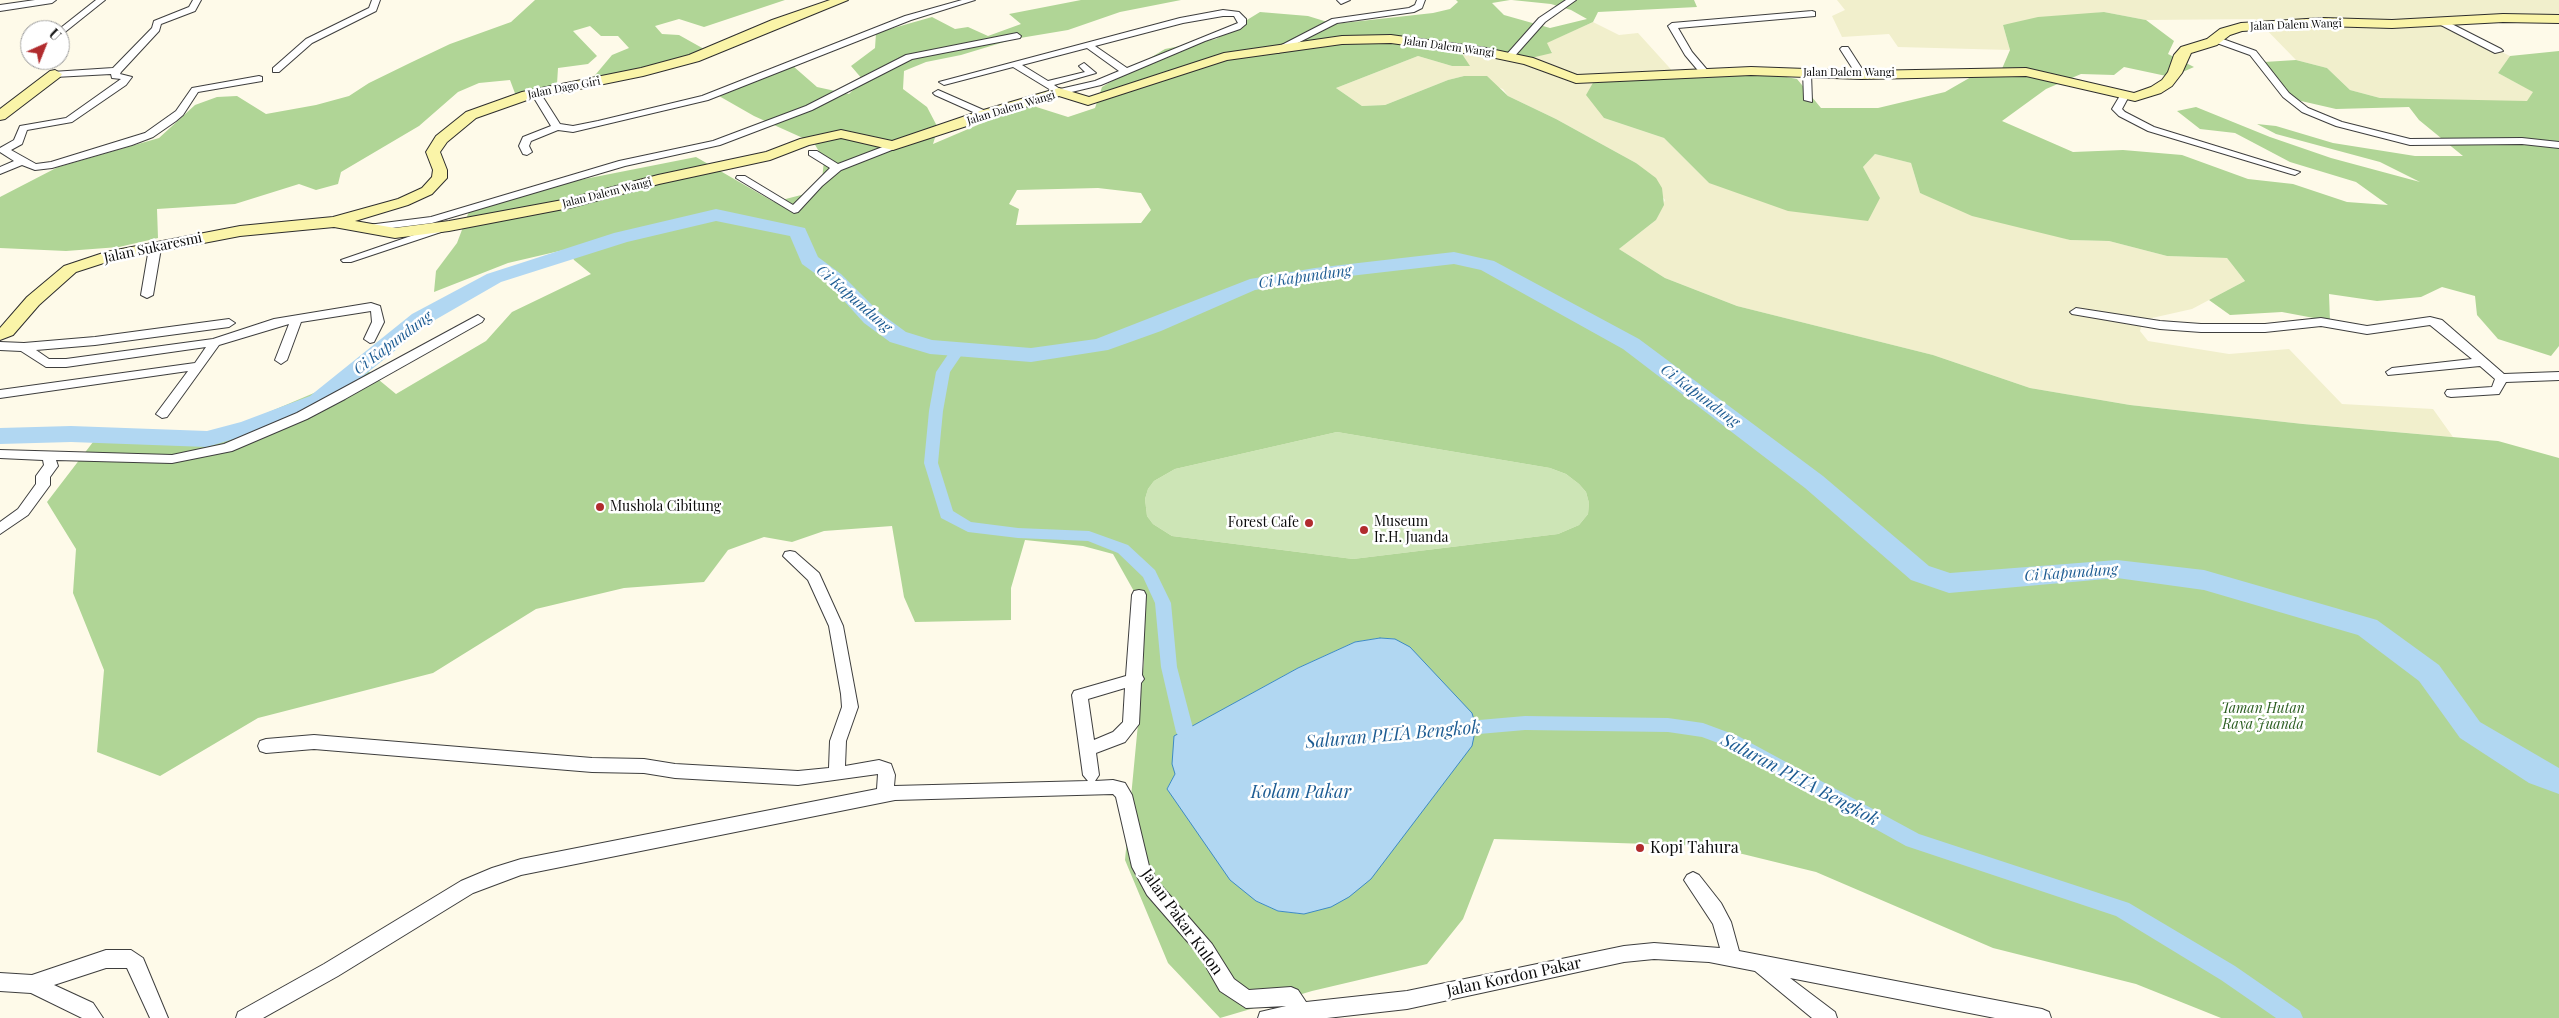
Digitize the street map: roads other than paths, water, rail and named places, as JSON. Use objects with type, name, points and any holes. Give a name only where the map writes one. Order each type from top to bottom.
[{"type":"street","points":[[0,8],[52,0]]},
{"type":"street","points":[[70,24],[101,0]]},
{"type":"street","points":[[197,0],[192,9],[157,23],[156,29],[116,71],[115,76],[127,77],[127,79],[69,120],[23,128],[18,142],[4,150],[35,167],[52,165],[149,135],[173,120],[180,113],[195,90],[259,79]]},
{"type":"street","points":[[276,70],[309,41],[373,8],[376,0]]},
{"type":"street","name":"Jalan Dago Giri","points":[[334,222],[404,202],[427,191],[439,178],[440,170],[433,152],[441,139],[454,126],[471,115],[492,106],[536,93],[643,72],[694,58],[777,23],[842,0]]},
{"type":"street","points":[[527,152],[524,146],[527,139],[557,127],[573,129],[705,98],[908,18],[971,0]]},
{"type":"street","points":[[1274,51],[1335,21],[1411,10],[1419,6],[1421,0]]},
{"type":"street","points":[[1510,56],[1542,20],[1572,0]]},
{"type":"street","points":[[944,82],[1015,64],[1090,46],[1154,27],[1212,14],[1231,13],[1242,19],[1242,24],[1237,27],[1202,38],[1126,72],[1098,82],[1059,92],[1015,64]]},
{"type":"street","points":[[1704,72],[1688,53],[1672,26],[1812,14]]},
{"type":"street","name":"Jalan Dalem Wangi","points":[[334,222],[396,233],[449,226],[569,203],[658,180],[770,156],[805,142],[841,134],[893,146],[905,144],[985,114],[1059,92],[1088,100],[1102,98],[1224,57],[1342,40],[1382,39],[1510,56],[1576,79],[1704,72],[1862,75],[2026,72],[2124,96],[2144,95],[2156,90],[2175,74],[2181,55],[2186,50],[2217,40],[2232,29],[2285,23],[2392,24],[2502,18],[2559,19]]},
{"type":"street","points":[[2440,21],[2498,52]]},
{"type":"street","points":[[368,228],[432,220],[623,163],[716,143],[809,108],[909,57],[1017,36]]},
{"type":"street","points":[[2217,40],[2253,53],[2286,96],[2305,110],[2339,124],[2410,142],[2522,141],[2559,145]]},
{"type":"street","points":[[1090,46],[1126,72]]},
{"type":"street","points":[[1845,49],[1862,75]]},
{"type":"street","points":[[1046,84],[1091,73],[1084,66]]},
{"type":"street","points":[[0,116],[55,74],[116,71]]},
{"type":"street","points":[[1806,73],[1809,100]]},
{"type":"street","points":[[536,93],[557,127]]},
{"type":"street","points":[[938,93],[985,114]]},
{"type":"street","points":[[2124,96],[2117,109],[2143,126],[2295,172]]},
{"type":"street","points":[[741,178],[794,210],[818,184],[837,168],[893,146]]},
{"type":"street","points":[[814,154],[837,168]]},
{"type":"street","points":[[0,171],[22,161]]},
{"type":"street","name":"Jalan Sukaresmi","points":[[0,335],[7,331],[33,301],[70,269],[106,257],[240,231],[334,222]]},
{"type":"street","points":[[347,260],[449,226]]},
{"type":"street","points":[[147,295],[155,248]]},
{"type":"street","points":[[24,347],[46,363],[53,364],[215,342],[252,329],[371,307],[376,308],[378,322],[370,339]]},
{"type":"street","points":[[2076,312],[2160,325],[2202,328],[2265,328],[2321,322],[2367,330],[2430,320],[2438,323],[2501,378],[2559,376]]},
{"type":"street","points":[[0,454],[47,466],[172,459],[227,448],[302,416],[341,396],[478,319]]},
{"type":"street","points":[[281,360],[296,320]]},
{"type":"street","points":[[0,346],[24,347],[95,341],[229,323]]},
{"type":"street","points":[[162,414],[215,342]]},
{"type":"street","points":[[2392,372],[2482,362]]},
{"type":"street","points":[[0,394],[199,366]]},
{"type":"street","points":[[2451,393],[2495,391],[2499,387],[2501,378]]},
{"type":"street","points":[[0,530],[23,512],[43,486],[47,466]]},
{"type":"street","points":[[790,556],[814,577],[836,626],[850,707],[838,741],[837,774]]},
{"type":"street","points":[[1087,750],[1119,737],[1131,724],[1136,679],[1139,595]]},
{"type":"street","points":[[1091,775],[1080,695],[1136,679]]},
{"type":"street","points":[[245,1018],[338,966],[468,887],[492,876],[530,865],[890,794],[885,769],[879,767],[798,778],[675,771],[644,766],[592,765],[314,742],[266,746]]},
{"type":"street","name":"Jalan Pakar Kulon","points":[[890,794],[1046,788],[1119,788],[1124,795],[1141,867],[1154,889],[1206,950],[1227,986],[1246,999],[1291,996],[1301,1012]]},
{"type":"street","points":[[1693,880],[1715,909],[1722,922],[1732,960]]},
{"type":"street","name":"Jalan Kordon Pakar","points":[[1267,1018],[1301,1012],[1407,1000],[1624,954],[1654,951],[1709,954],[1732,960],[2042,1018]]},
{"type":"street","points":[[32,984],[106,959],[131,959],[136,964],[159,1018]]},
{"type":"street","points":[[1761,965],[1803,1001],[1828,1018]]},
{"type":"street","points":[[0,982],[32,984],[86,1009],[94,1018]]},
{"type":"water","name":"Kolam Pakar","points":[[1380,638],[1395,639],[1410,647],[1472,713],[1476,727],[1472,746],[1371,879],[1349,897],[1331,907],[1304,914],[1278,911],[1256,901],[1230,880],[1167,789],[1175,774],[1172,764],[1174,736],[1298,668],[1355,642]]},
{"type":"waterway","name":"Ci Kapundung","points":[[0,436],[71,434],[207,439],[249,427],[318,401],[420,319],[494,278],[621,237],[716,215],[798,232],[809,260],[834,278],[872,318],[898,337],[930,347],[1031,355],[1100,345],[1153,326],[1250,285],[1315,274],[1454,258],[1487,265],[1631,344],[1814,482],[1920,573],[1949,583],[2117,569],[2204,580],[2367,627],[2429,673],[2470,730],[2540,774],[2559,781]]},
{"type":"waterway","points":[[958,350],[943,372],[936,411],[931,463],[946,514],[968,527],[1018,533],[1089,536],[1123,549],[1149,574],[1163,603],[1169,667],[1185,732]]},
{"type":"waterway","name":"Saluran PLTA Bengkok","points":[[1456,729],[1525,723],[1668,725],[1703,730],[1732,741],[1913,840],[2122,909],[2228,973],[2293,1018]]},
{"type":"place","name":"Mushola Cibitung","points":[[600,507]]},
{"type":"place","name":"Forest Cafe","points":[[1309,523]]},
{"type":"place","name":"Museum Ir.H. Juanda","points":[[1364,530]]},
{"type":"place","name":"Kopi Tahura","points":[[1640,848]]},
{"type":"park label","name":"Taman Hutan Raya Juanda","points":[[2263,718]]}]
